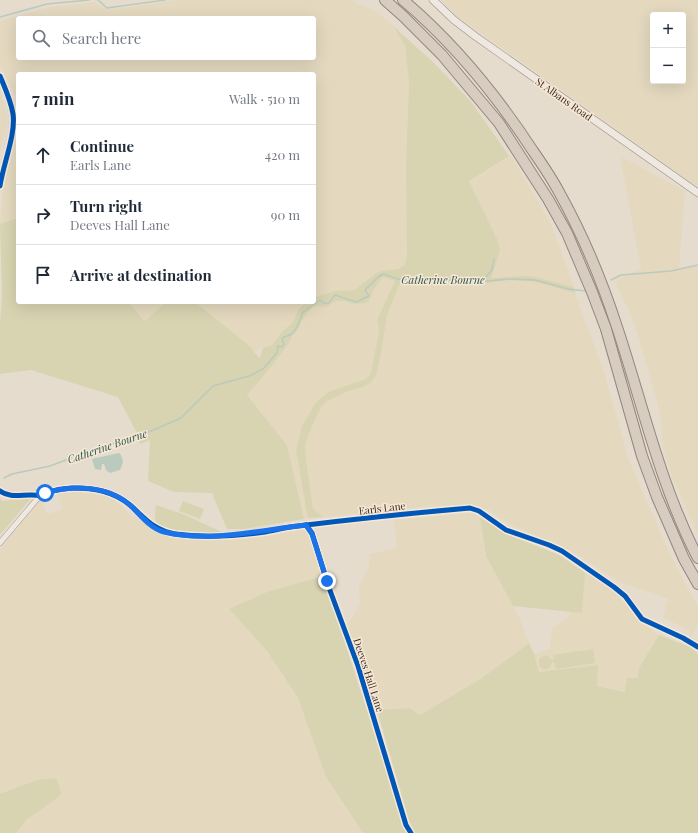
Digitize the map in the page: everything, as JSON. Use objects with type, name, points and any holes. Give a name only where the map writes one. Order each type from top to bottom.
[{"type":"highway","points":[[385,0],[442,55],[499,123],[548,199],[567,233],[591,288],[606,329],[642,456],[684,559],[698,584]]},
{"type":"highway","points":[[404,0],[449,43],[481,81],[520,132],[558,190],[602,284],[626,356],[655,453],[668,490],[698,558]]},
{"type":"main road","name":"St Albans Road","points":[[433,0],[454,20],[475,36],[698,193]]},
{"type":"street","points":[[0,76],[13,115],[10,139],[0,186]]},
{"type":"street","name":"Earls Lane","points":[[41,496],[49,492],[64,489],[92,489],[106,491],[129,504],[153,526],[162,531],[176,534],[204,536],[237,535],[390,515],[470,508],[479,511],[506,530],[562,551],[625,596],[642,619],[683,638],[698,647]]},
{"type":"street","points":[[0,491],[8,495],[34,494],[41,496]]},
{"type":"street","points":[[0,544],[32,504],[41,496]]},
{"type":"street","points":[[312,534],[317,524]]},
{"type":"street","name":"Deeves Hall Lane","points":[[306,525],[312,534],[358,666],[406,825],[411,833]]},
{"type":"shaded area","points":[[178,0],[352,0],[355,3],[374,10],[394,26],[405,46],[409,82],[406,168],[407,254],[405,265],[398,269],[381,271],[355,290],[335,291],[316,296],[316,72],[16,72],[16,98],[0,64],[0,21],[16,16],[16,60],[316,60],[316,16],[18,16],[49,7],[95,2],[106,10]]},
{"type":"shaded area","points":[[441,0],[698,0],[698,187],[458,17]]},
{"type":"shaded area","points":[[394,27],[432,61],[472,103],[509,156],[469,181],[497,239],[500,251],[491,278],[535,277],[573,287],[575,293],[537,282],[525,281],[508,280],[488,283],[401,281],[387,315],[376,376],[365,386],[346,392],[327,401],[321,407],[305,444],[313,509],[323,517],[308,518],[296,450],[302,426],[315,404],[322,397],[330,391],[366,379],[371,373],[379,331],[377,320],[395,281],[383,277],[374,289],[369,301],[366,303],[355,304],[337,301],[326,307],[313,307],[306,314],[297,331],[271,367],[247,395],[287,445],[304,519],[244,529],[227,529],[212,493],[174,492],[148,481],[150,440],[140,444],[137,433],[118,397],[31,370],[0,374],[0,325],[2,293],[0,224],[16,219],[16,304],[130,304],[145,321],[164,304],[197,304],[251,347],[260,358],[263,347],[271,346],[281,333],[293,322],[298,310],[305,304],[316,304],[316,296],[335,291],[355,290],[376,273],[398,269],[405,265],[407,254],[406,168],[409,82],[405,46]]},
{"type":"shaded area","points":[[0,88],[7,120],[0,152]]},
{"type":"shaded area","points":[[16,98],[16,219],[0,224],[3,183],[15,123]]},
{"type":"shaded area","points":[[509,156],[512,157],[551,224],[604,371],[628,458],[670,554],[698,607],[698,624],[691,638],[689,631],[663,617],[668,599],[618,581],[575,553],[507,523],[489,510],[464,505],[432,506],[304,519],[287,445],[247,395],[271,367],[297,331],[306,314],[314,307],[326,306],[337,301],[355,304],[370,299],[374,289],[383,277],[396,281],[491,282],[497,239],[469,181]]},
{"type":"shaded area","points":[[620,156],[685,191],[679,269],[698,265],[698,536],[671,474],[663,447],[660,413],[644,355],[631,315],[615,282],[622,277],[641,269]]},
{"type":"shaded area","points":[[130,304],[172,304],[150,326]]},
{"type":"shaded area","points":[[189,304],[305,304],[298,310],[293,322],[281,333],[271,346],[263,347],[254,352]]},
{"type":"shaded area","points":[[119,453],[123,462],[120,470],[110,473],[106,470],[104,464],[102,464],[101,470],[95,469],[92,459]]},
{"type":"shaded area","points":[[69,491],[103,493],[113,497],[132,517],[138,519],[159,535],[181,538],[227,539],[270,536],[307,529],[323,576],[267,592],[229,609],[267,651],[298,698],[326,777],[363,833],[16,833],[27,819],[62,793],[10,791],[0,794],[0,550],[41,497],[47,514],[62,510],[58,493]]},
{"type":"shaded area","points":[[32,497],[0,535],[0,499],[3,501]]},
{"type":"shaded area","points":[[183,501],[204,509],[200,519],[179,511]]},
{"type":"shaded area","points":[[156,505],[185,515],[222,532],[220,534],[196,534],[168,531],[161,528],[156,522]]},
{"type":"shaded area","points":[[471,513],[480,517],[486,556],[519,617],[529,643],[482,678],[420,715],[410,708],[377,710],[347,627],[360,603],[359,585],[369,567],[370,554],[397,548],[394,520]]},
{"type":"shaded area","points":[[480,517],[506,534],[559,555],[585,573],[582,613],[513,606],[486,556]]},
{"type":"shaded area","points":[[585,573],[601,582],[621,598],[640,621],[659,635],[639,668],[638,678],[626,692],[597,686],[598,665],[539,672],[534,654],[550,649],[552,628],[569,616],[570,611],[582,613]]},
{"type":"shaded area","points":[[323,576],[407,833],[363,833],[326,777],[298,698],[267,651],[229,609],[267,592]]},
{"type":"shaded area","points":[[659,635],[690,647],[698,654],[698,833],[414,833],[377,710],[410,708],[420,715],[482,678],[529,643],[539,672],[598,665],[597,686],[625,692],[627,678],[638,678],[639,668]]},
{"type":"shaded area","points":[[593,649],[595,663],[556,669],[554,662],[547,669],[542,669],[539,665],[539,660],[544,656],[554,660],[553,655]]},
{"type":"shaded area","points":[[56,778],[62,794],[27,819],[16,833],[0,833],[0,794],[37,780]]},
{"type":"waterway","points":[[0,17],[47,4],[89,0]]},
{"type":"waterway","points":[[98,0],[107,8],[165,0]]},
{"type":"waterway","points":[[482,281],[492,270],[494,259]]},
{"type":"waterway","name":"Catherine Bourne","points":[[611,280],[621,275],[671,271],[698,265]]},
{"type":"waterway","name":"Catherine Bourne","points":[[316,303],[320,300],[324,303],[329,303],[335,295],[356,302],[369,296],[365,290],[383,274],[398,279],[488,281],[509,279],[535,280],[568,289],[586,291]]},
{"type":"waterway","name":"Catherine Bourne","points":[[4,478],[12,474],[50,466],[103,446],[133,439],[181,418],[213,386],[249,376],[263,369],[277,353],[278,346],[282,347],[284,344],[282,339],[292,334],[297,327],[303,312],[314,304]]},
{"type":"cycle path","points":[[0,76],[8,95],[13,114],[13,131],[0,186]]},
{"type":"cycle path","points":[[0,491],[9,495],[41,496],[60,489],[73,488],[103,491],[124,500],[150,523],[161,530],[175,534],[197,536],[243,535],[319,523],[470,508],[479,511],[506,530],[562,551],[625,596],[642,619],[683,638],[698,647]]},
{"type":"cycle path","points":[[306,525],[312,533],[328,585],[358,666],[406,825],[411,833]]},
{"type":"route","points":[[45,493],[79,488],[106,491],[129,504],[153,526],[162,531],[176,534],[204,536],[237,535],[306,525],[312,534],[327,581]]}]
